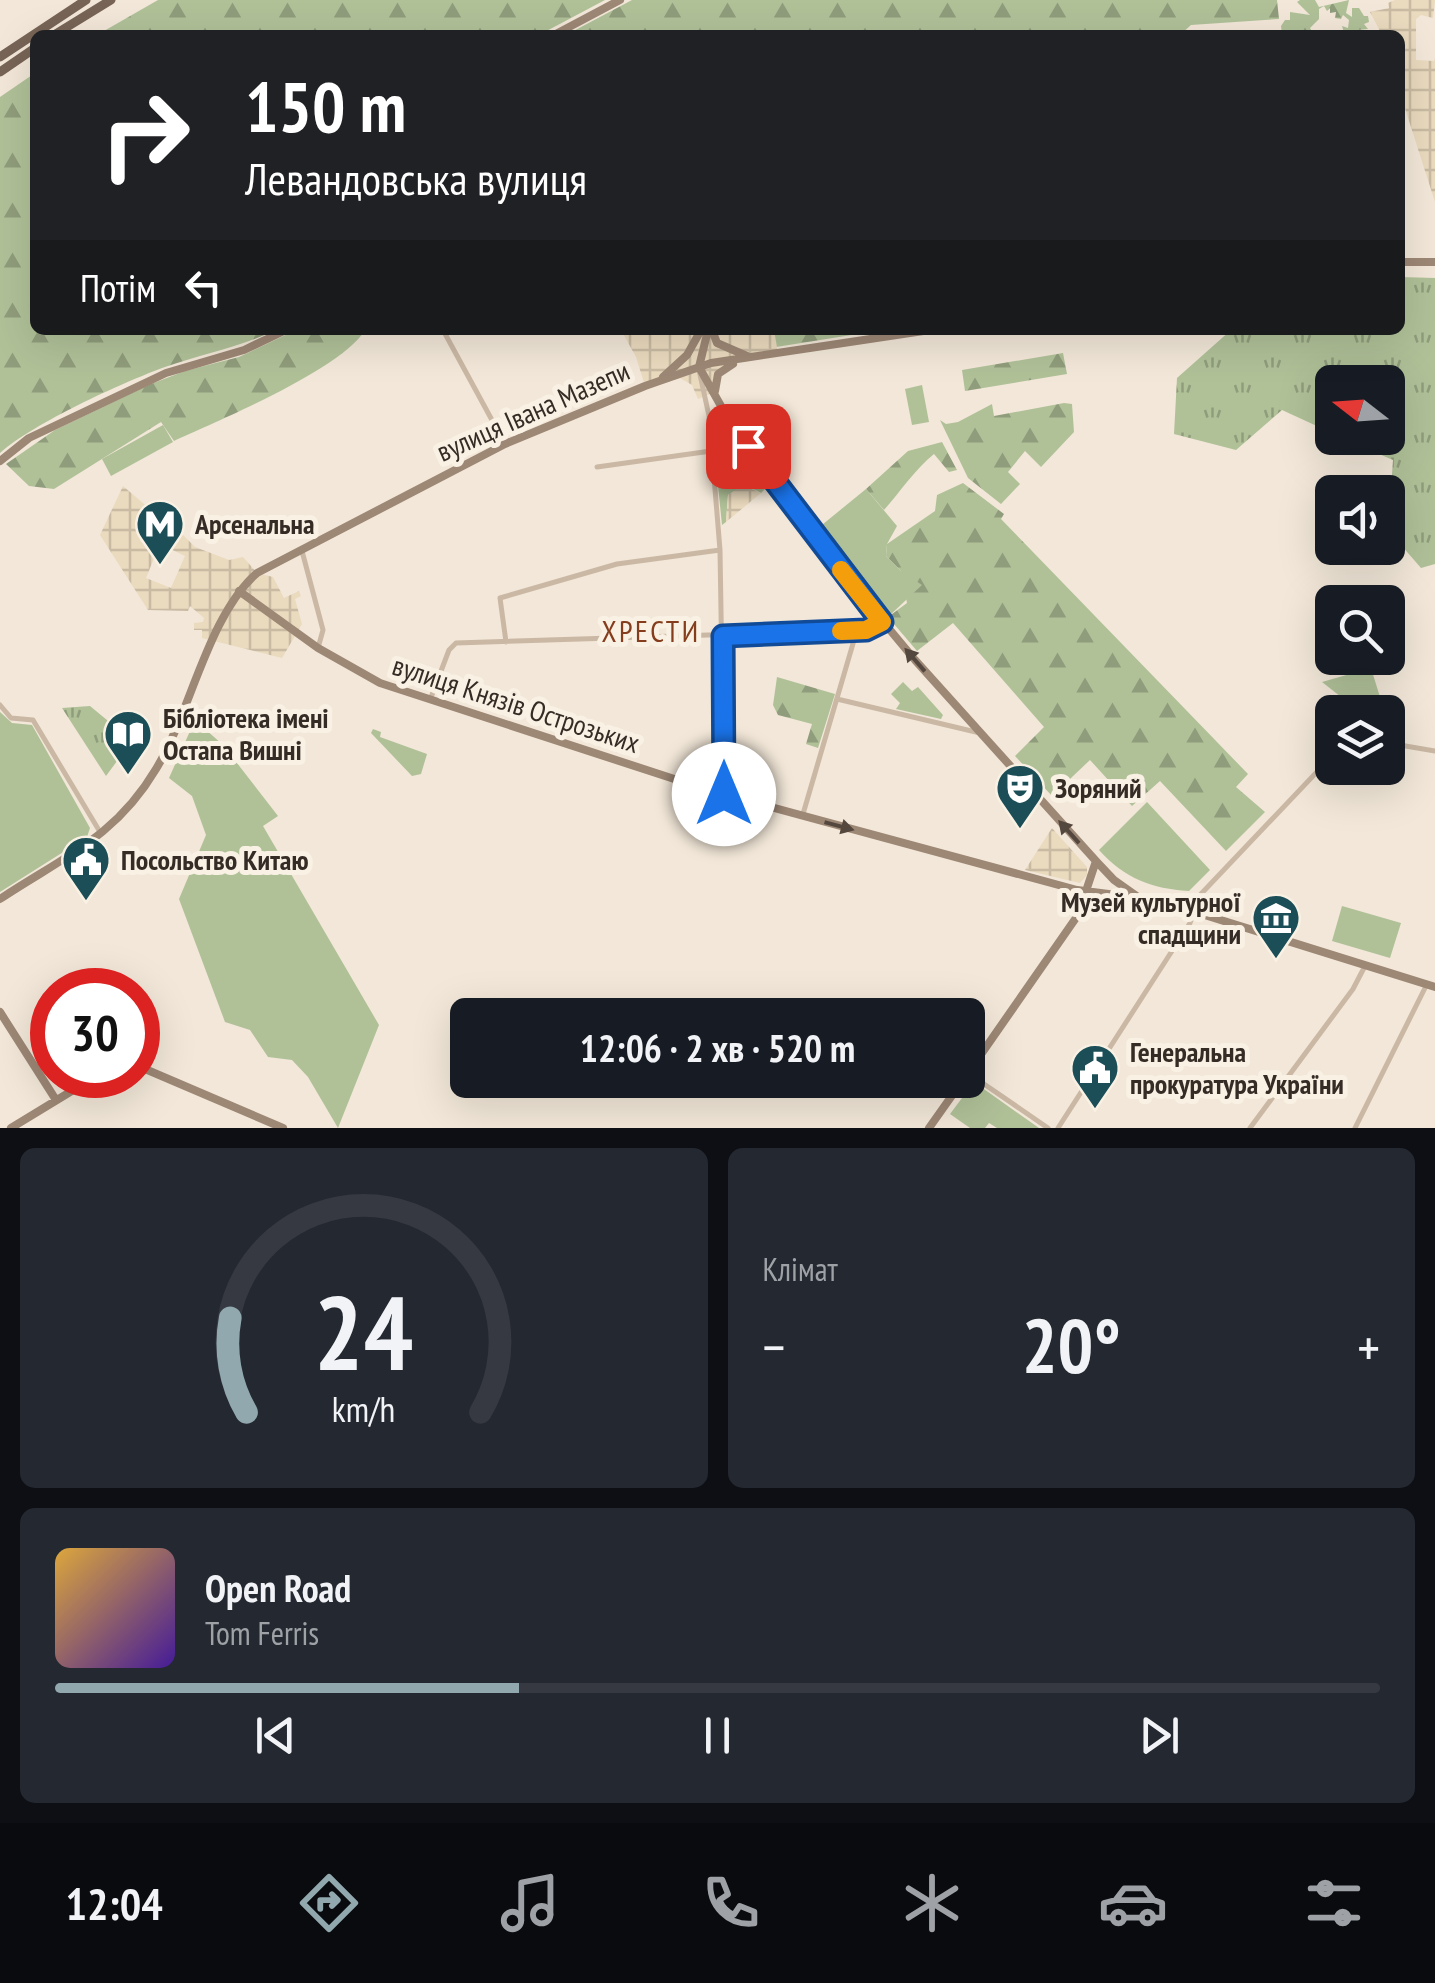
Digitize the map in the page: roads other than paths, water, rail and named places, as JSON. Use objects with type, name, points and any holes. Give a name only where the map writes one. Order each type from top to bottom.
[{"type":"main road","points":[[41,30],[86,0]]},
{"type":"main road","points":[[62,30],[110,0]]},
{"type":"main road","points":[[563,30],[620,0]]},
{"type":"main road","points":[[0,57],[30,37]]},
{"type":"main road","points":[[0,72],[30,51]]},
{"type":"main road","points":[[1405,262],[1435,262]]},
{"type":"main road","points":[[0,462],[29,438],[166,372],[244,350],[276,335]]},
{"type":"main road","points":[[655,382],[688,354],[703,335]]},
{"type":"main road","points":[[706,335],[699,367],[718,402],[882,622],[1096,862],[1140,898]]},
{"type":"main road","points":[[711,335],[717,344],[751,358]]},
{"type":"main road","name":"вулиця Івана Мазепи","points":[[239,592],[256,573],[505,444],[655,382],[699,367],[898,335]]},
{"type":"main road","points":[[718,402],[714,389],[722,368],[751,358]]},
{"type":"main road","points":[[0,899],[102,835],[157,768],[239,592]]},
{"type":"main road","name":"вулиця Князів Острозьких","points":[[239,592],[318,648],[366,676],[430,700],[724,794],[1087,890],[1194,912],[1431,985]]},
{"type":"main road","points":[[985,1049],[1078,915],[1096,862]]},
{"type":"main road","points":[[0,1012],[56,1100]]},
{"type":"main road","points":[[160,1075],[283,1128]]},
{"type":"main road","points":[[11,1128],[59,1098]]},
{"type":"main road","points":[[929,1128],[950,1098]]},
{"type":"street","points":[[446,335],[505,444]]},
{"type":"street","points":[[699,367],[720,550],[724,794]]},
{"type":"street","points":[[598,467],[711,452],[723,437],[748,446]]},
{"type":"street","points":[[302,550],[322,622],[324,636],[318,648]]},
{"type":"street","points":[[506,642],[500,598],[618,564],[720,550]]},
{"type":"street","points":[[430,700],[449,650],[456,643],[858,630],[882,622]]},
{"type":"street","points":[[803,816],[858,630]]},
{"type":"street","points":[[837,699],[980,733]]},
{"type":"street","points":[[0,705],[12,718],[33,720],[102,835]]},
{"type":"street","points":[[1405,746],[1435,750]]},
{"type":"street","points":[[1058,1128],[1194,912],[1200,895],[1315,774]]},
{"type":"street","points":[[1250,1128],[1353,989],[1366,963]]},
{"type":"street","points":[[1356,1128],[1431,985]]},
{"type":"street","points":[[985,1085],[1048,1128]]},
{"type":"place","name":"Арсенальна","points":[[160,566]]},
{"type":"place","name":"Бібліотека імені Остапа Вишні","points":[[128,776]]},
{"type":"place","name":"Зоряний","points":[[1020,830]]},
{"type":"place","name":"Посольство Китаю","points":[[86,902]]},
{"type":"place","name":"Музей культурної спадщини","points":[[1276,960]]},
{"type":"place","name":"Генеральна прокуратура України","points":[[1095,1110]]},
{"type":"district","name":"ХРЕСТИ","points":[[651,632]]}]
